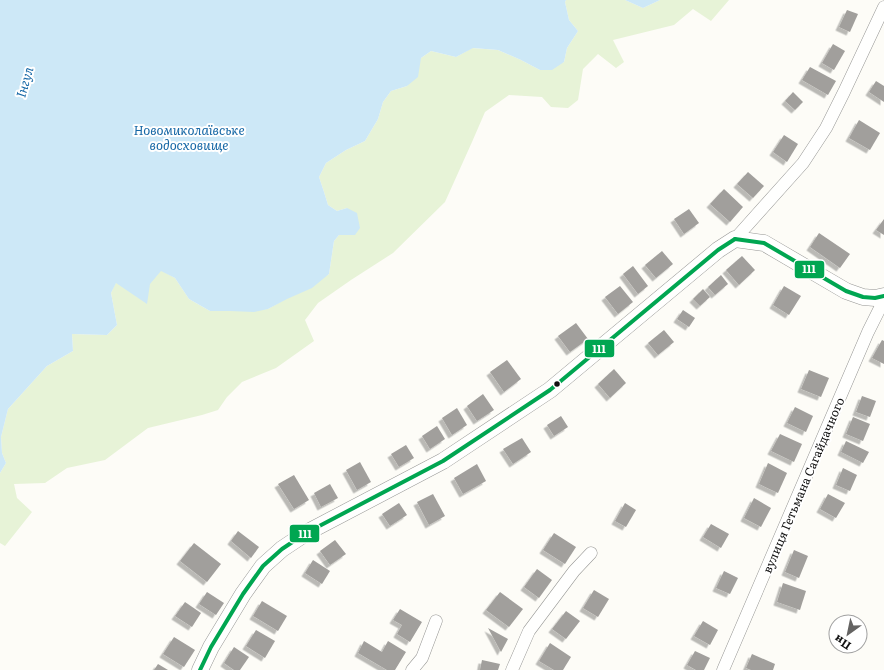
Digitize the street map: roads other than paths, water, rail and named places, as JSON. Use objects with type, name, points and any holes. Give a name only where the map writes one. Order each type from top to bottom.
[{"type":"street","points":[[200,670],[211,647],[243,594],[263,566],[282,549],[306,533],[444,461],[550,390],[718,250],[736,239],[803,163],[826,128],[884,7]]},
{"type":"street","points":[[736,239],[764,243],[846,291],[863,297],[875,298],[884,296]]},
{"type":"street","name":"вулиця Гетьмана Сагайдачного","points":[[723,670],[868,332],[884,300]]},
{"type":"street","points":[[512,670],[529,631],[574,571],[591,553]]},
{"type":"street","points":[[412,670],[422,658],[436,621]]},
{"type":"water","name":"Новомиколаївське водосховище","points":[[0,0],[566,0],[565,2],[569,20],[578,31],[567,48],[564,62],[552,70],[540,70],[498,50],[473,48],[456,57],[431,51],[421,58],[418,77],[407,86],[391,91],[383,102],[378,119],[365,141],[346,150],[326,163],[319,177],[328,205],[337,211],[347,208],[357,213],[360,228],[355,235],[339,235],[334,241],[329,274],[312,288],[268,309],[254,312],[210,311],[189,299],[175,278],[161,271],[150,284],[147,304],[116,283],[111,293],[117,325],[107,335],[72,334],[73,351],[47,366],[8,409],[1,437],[2,453],[6,463],[0,473]]},
{"type":"water","points":[[625,0],[660,0],[643,8]]},
{"type":"water label","name":"Інгул","points":[[24,82]]}]
